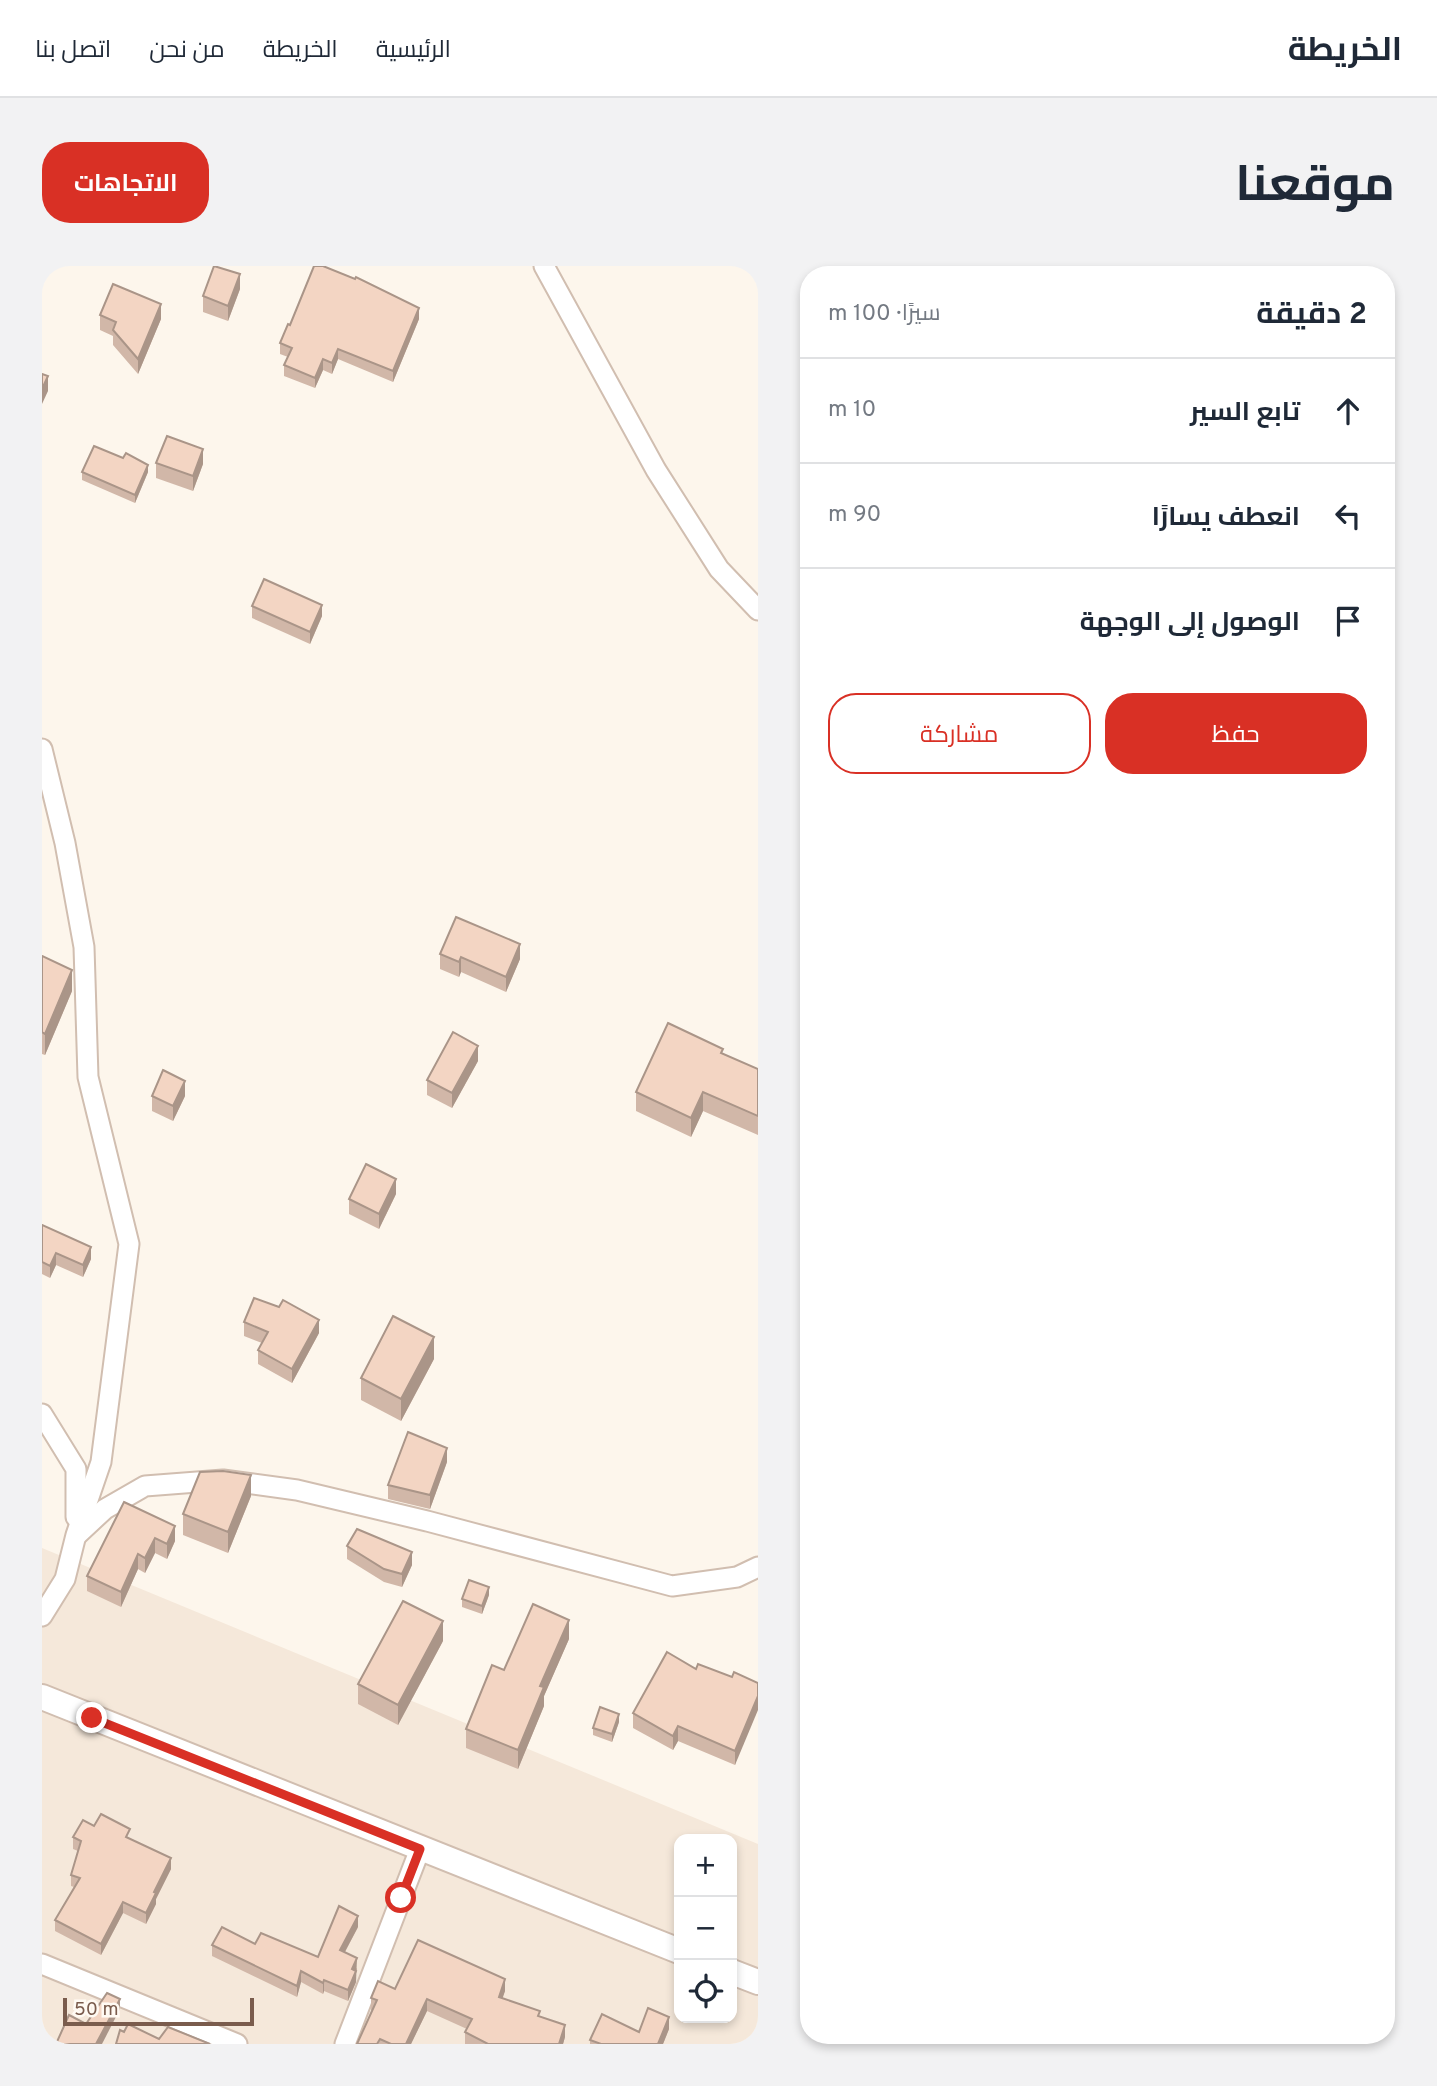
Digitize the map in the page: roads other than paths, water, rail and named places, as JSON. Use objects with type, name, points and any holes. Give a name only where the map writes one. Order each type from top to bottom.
[{"type":"street","points":[[544,266],[656,470],[719,569],[758,610]]},
{"type":"street","points":[[42,749],[65,843],[84,947],[88,1077],[129,1244],[101,1462],[76,1535],[65,1579],[42,1616]]},
{"type":"street","points":[[42,1414],[76,1469],[76,1535]]},
{"type":"street","points":[[76,1535],[105,1509],[145,1486],[223,1480],[297,1490],[559,1554],[673,1586],[737,1577],[758,1567]]},
{"type":"street","points":[[42,1697],[674,1949]]},
{"type":"street","points":[[345,2044],[420,1849]]},
{"type":"street","points":[[42,1964],[237,2044]]},
{"type":"street","points":[[737,1974],[758,1982]]}]
